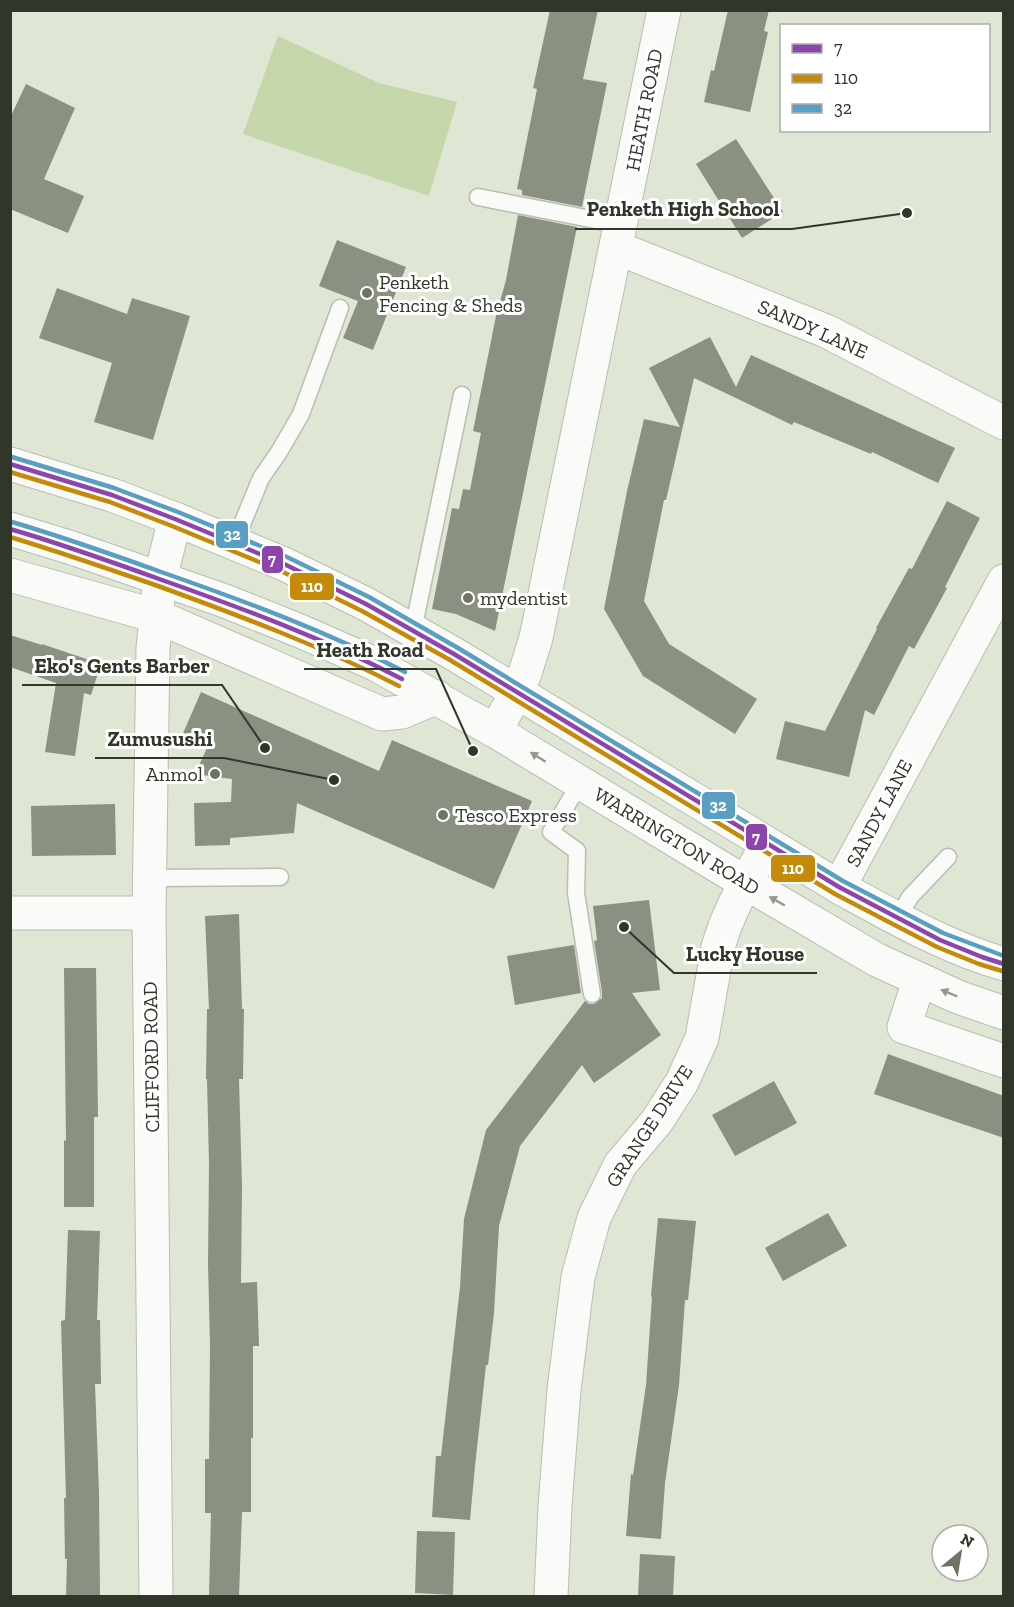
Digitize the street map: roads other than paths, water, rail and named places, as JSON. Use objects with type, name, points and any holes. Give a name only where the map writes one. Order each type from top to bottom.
[{"type":"street","name":"HEATH ROAD","points":[[495,730],[517,692],[536,638],[664,10]]},
{"type":"street","name":"SANDY LANE","points":[[619,236],[826,331],[1004,423]]},
{"type":"street","points":[[10,464],[112,495],[175,519],[326,584],[413,630],[839,887],[941,941],[1004,964]]},
{"type":"street","name":"CLIFFORD ROAD","points":[[156,1596],[149,913],[153,648],[160,579],[175,519]]},
{"type":"street","name":"WARRINGTON ROAD","points":[[10,529],[225,601],[375,664],[495,730],[746,884],[877,960],[919,981],[1004,1013]]},
{"type":"street","points":[[10,575],[156,616],[382,714],[402,712],[437,698]]},
{"type":"street","name":"SANDY LANE","points":[[839,887],[1004,581]]},
{"type":"street","name":"GRANGE DRIVE","points":[[551,1596],[564,1390],[578,1277],[594,1218],[620,1165],[657,1121],[682,1083],[702,1038],[718,947],[725,926],[767,844]]},
{"type":"street","points":[[10,913],[149,913]]},
{"type":"street","points":[[919,981],[904,1028],[1004,1061]]},
{"type":"lane","points":[[478,197],[619,236]]},
{"type":"lane","points":[[234,544],[261,478],[301,414],[340,308]]},
{"type":"lane","points":[[413,630],[462,395]]},
{"type":"lane","points":[[580,783],[551,832],[577,851],[576,893],[592,994]]},
{"type":"lane","points":[[897,919],[910,897],[948,857]]},
{"type":"lane","points":[[150,878],[280,877]]},
{"type":"place","name":"Penketh High School","points":[[907,213]]},
{"type":"place","name":"Penketh Fencing & Sheds","points":[[367,293]]},
{"type":"place","name":"mydentist","points":[[468,598]]},
{"type":"place","name":"Eko's Gents Barber","points":[[265,748]]},
{"type":"place","name":"Heath Road","points":[[473,751]]},
{"type":"place","name":"Anmol","points":[[215,774]]},
{"type":"place","name":"Zumusushi","points":[[334,780]]},
{"type":"place","name":"Tesco Express","points":[[443,815]]},
{"type":"place","name":"Lucky House","points":[[624,927]]}]
